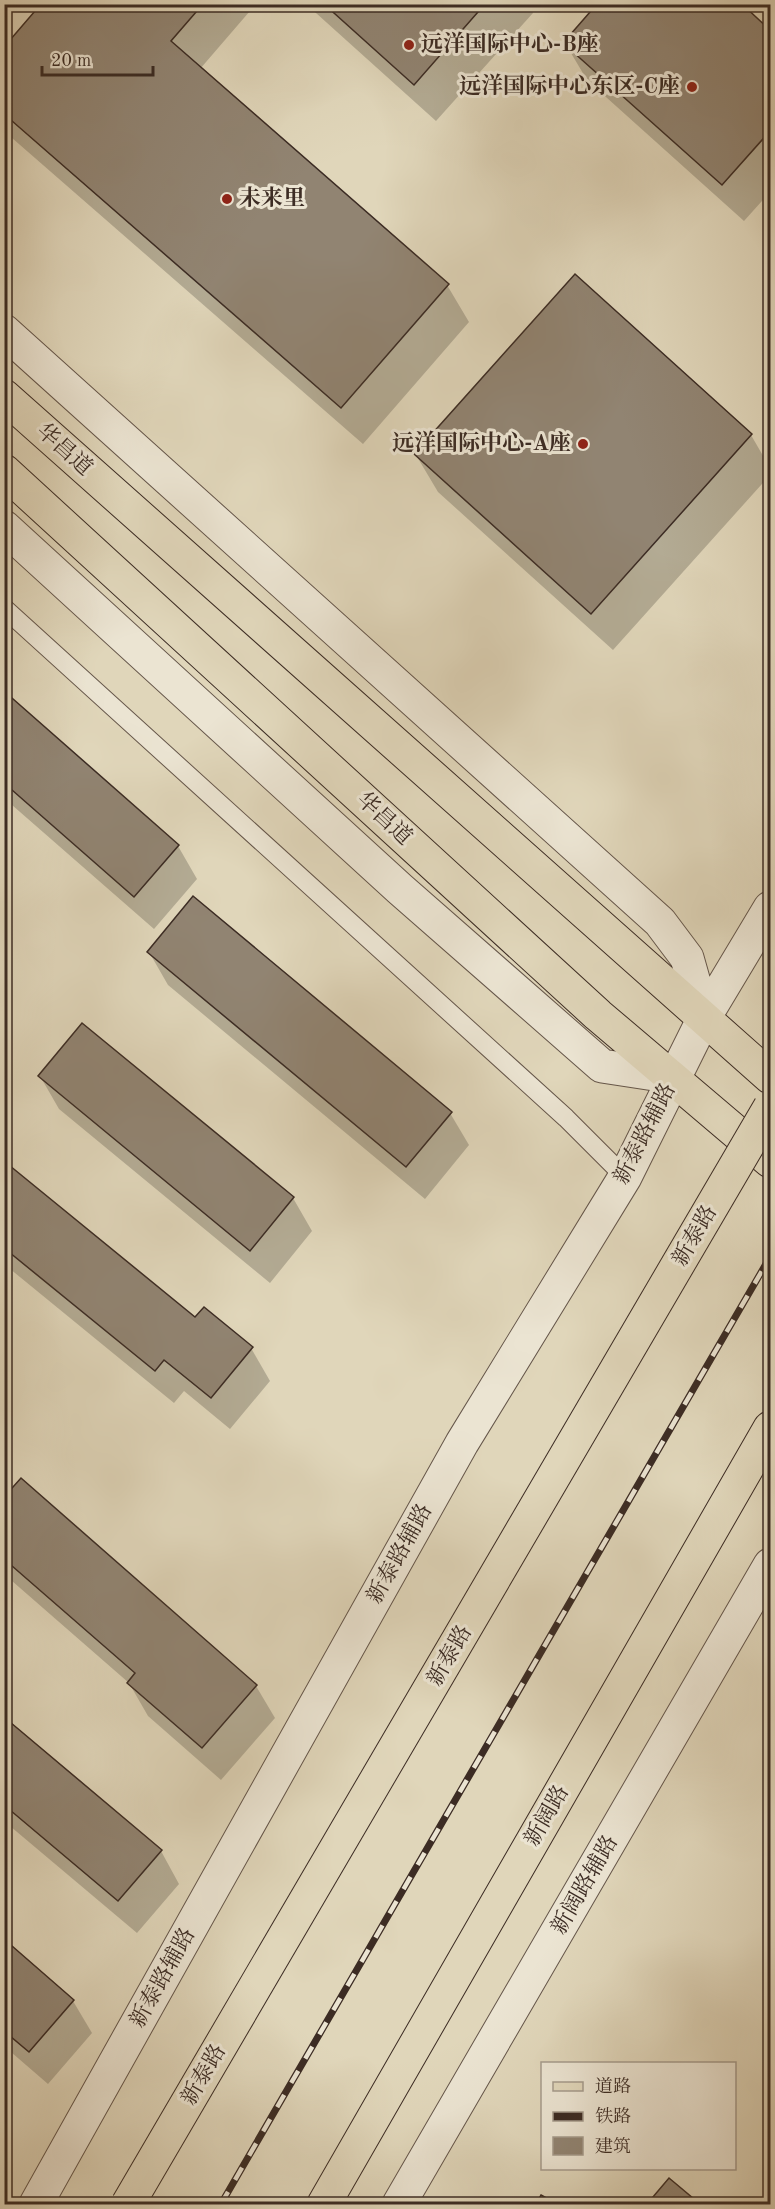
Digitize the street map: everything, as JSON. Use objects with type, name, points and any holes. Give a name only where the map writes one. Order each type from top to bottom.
[{"type":"main road","name":"华昌道","points":[[4,396],[771,1077]]},
{"type":"main road","name":"华昌道","points":[[4,471],[598,1016],[674,1077],[771,1161]]},
{"type":"main road","name":"新泰路","points":[[128,2205],[771,1107]]},
{"type":"main road","name":"新阔路","points":[[324,2205],[771,1428]]},
{"type":"street","points":[[4,332],[660,922],[687,958],[704,1018]]},
{"type":"street","points":[[4,527],[400,889],[602,1066],[674,1077]]},
{"type":"street","name":"新泰路辅路","points":[[36,2205],[462,1443],[625,1177],[704,1018],[771,908]]},
{"type":"street","name":"新阔路辅路","points":[[399,2205],[771,1565]]},
{"type":"lane","points":[[4,608],[566,1118],[625,1177]]},
{"type":"building","name":"未来里","points":[[41,4],[203,4],[171,41],[449,284],[341,408],[4,114],[4,47]]},
{"type":"building","name":"远洋国际中心-B座","points":[[324,4],[485,4],[414,85]]},
{"type":"building","name":"远洋国际中心东区-C座","points":[[597,4],[742,4],[770,30],[770,131],[722,185],[563,43]]},
{"type":"building","name":"远洋国际中心-A座","points":[[575,274],[752,434],[591,614],[414,454]]},
{"type":"building","points":[[4,691],[179,845],[134,897],[4,783]]},
{"type":"building","points":[[193,896],[452,1112],[406,1167],[147,952]]},
{"type":"building","points":[[82,1023],[294,1197],[250,1251],[38,1076]]},
{"type":"building","points":[[4,1161],[195,1317],[204,1307],[253,1347],[211,1398],[164,1360],[155,1371],[4,1248]]},
{"type":"building","points":[[21,1478],[257,1685],[202,1748],[127,1683],[135,1673],[4,1559],[4,1497]]},
{"type":"building","points":[[4,1717],[162,1850],[118,1901],[4,1805]]},
{"type":"building","points":[[4,1939],[74,2000],[29,2052],[4,2031]]},
{"type":"building","points":[[669,2178],[700,2204],[647,2204]]},
{"type":"building","points":[[541,2195],[557,2204],[536,2204]]},
{"type":"railway","points":[[221,2204],[770,1257]]},
{"type":"place","name":"远洋国际中心-B座","points":[[409,45]]},
{"type":"place","name":"远洋国际中心东区-C座","points":[[692,87]]},
{"type":"place","name":"未来里","points":[[227,199]]},
{"type":"place","name":"远洋国际中心-A座","points":[[583,444]]}]
